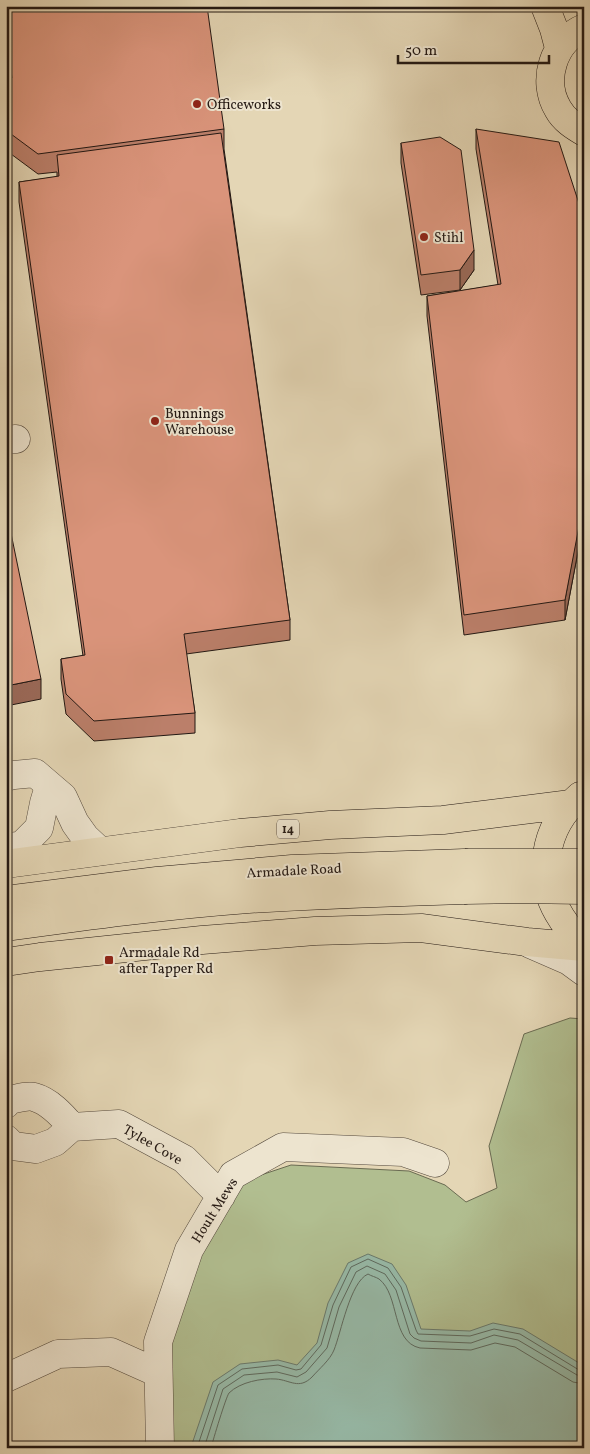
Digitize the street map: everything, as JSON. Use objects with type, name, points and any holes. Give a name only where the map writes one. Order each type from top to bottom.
[{"type":"main road","points":[[545,6],[560,48]]},
{"type":"main road","points":[[584,28],[569,37],[560,48],[555,56],[550,72],[551,92],[558,110],[570,124],[584,132]]},
{"type":"main road","name":"14","points":[[6,864],[240,833],[330,825],[443,820],[577,799]]},
{"type":"main road","name":"14","points":[[577,799],[555,827],[546,853],[546,881],[554,908],[570,931],[584,941]]},
{"type":"main road","name":"Armadale Road","points":[[6,900],[157,881],[273,870],[465,863],[584,863]]},
{"type":"main road","name":"Armadale Road","points":[[6,927],[160,908],[246,900],[340,894],[464,890],[584,890]]},
{"type":"main road","points":[[6,962],[202,940],[325,931],[421,928],[527,942],[584,947]]},
{"type":"street","points":[[6,777],[35,773],[63,797],[75,824],[100,851]]},
{"type":"street","points":[[6,848],[22,845],[39,828],[49,786]]},
{"type":"street","points":[[527,942],[569,961],[584,972]]},
{"type":"street","points":[[6,1104],[10,1100],[33,1096],[48,1104],[62,1115],[72,1127],[55,1142],[36,1149],[13,1146],[6,1139]]},
{"type":"street","name":"Tylee Cove","points":[[72,1127],[119,1124],[184,1159],[221,1196]]},
{"type":"street","name":"Hoult Mews","points":[[160,1448],[158,1342],[189,1250],[233,1174],[283,1147],[403,1152],[435,1163]]},
{"type":"street","points":[[6,1378],[58,1354],[102,1352],[111,1352],[158,1373]]},
{"type":"shaded area","points":[[570,1018],[584,1019],[584,1448],[171,1448],[162,1377],[180,1297],[216,1214],[246,1180],[291,1165],[409,1171],[445,1185],[466,1202],[497,1188],[489,1146],[524,1034]]},
{"type":"water","points":[[368,1254],[392,1264],[406,1285],[421,1329],[470,1331],[493,1323],[523,1329],[584,1366],[584,1448],[193,1448],[192,1444],[213,1382],[240,1364],[278,1360],[297,1365],[317,1343],[328,1303],[348,1263]]},
{"type":"building","points":[[6,6],[207,6],[224,129],[38,154],[11,134],[6,97],[6,79],[12,78],[6,32]]},
{"type":"building","points":[[476,129],[559,142],[584,219],[584,493],[565,600],[464,615],[427,296],[501,284]]},
{"type":"building","name":"Bunnings Warehouse","points":[[221,133],[290,620],[184,634],[195,713],[94,721],[66,694],[61,659],[85,655],[19,182],[59,176],[57,155]]},
{"type":"building","points":[[440,137],[461,150],[474,250],[460,270],[421,275],[401,143]]},
{"type":"building","points":[[6,509],[41,679],[6,686]]},
{"type":"place","name":"Officeworks","points":[[197,104]]},
{"type":"place","name":"Stihl","points":[[424,237]]},
{"type":"place","name":"Bunnings Warehouse","points":[[155,421]]},
{"type":"place","name":"Armadale Rd after Tapper Rd","points":[[109,960]]}]
